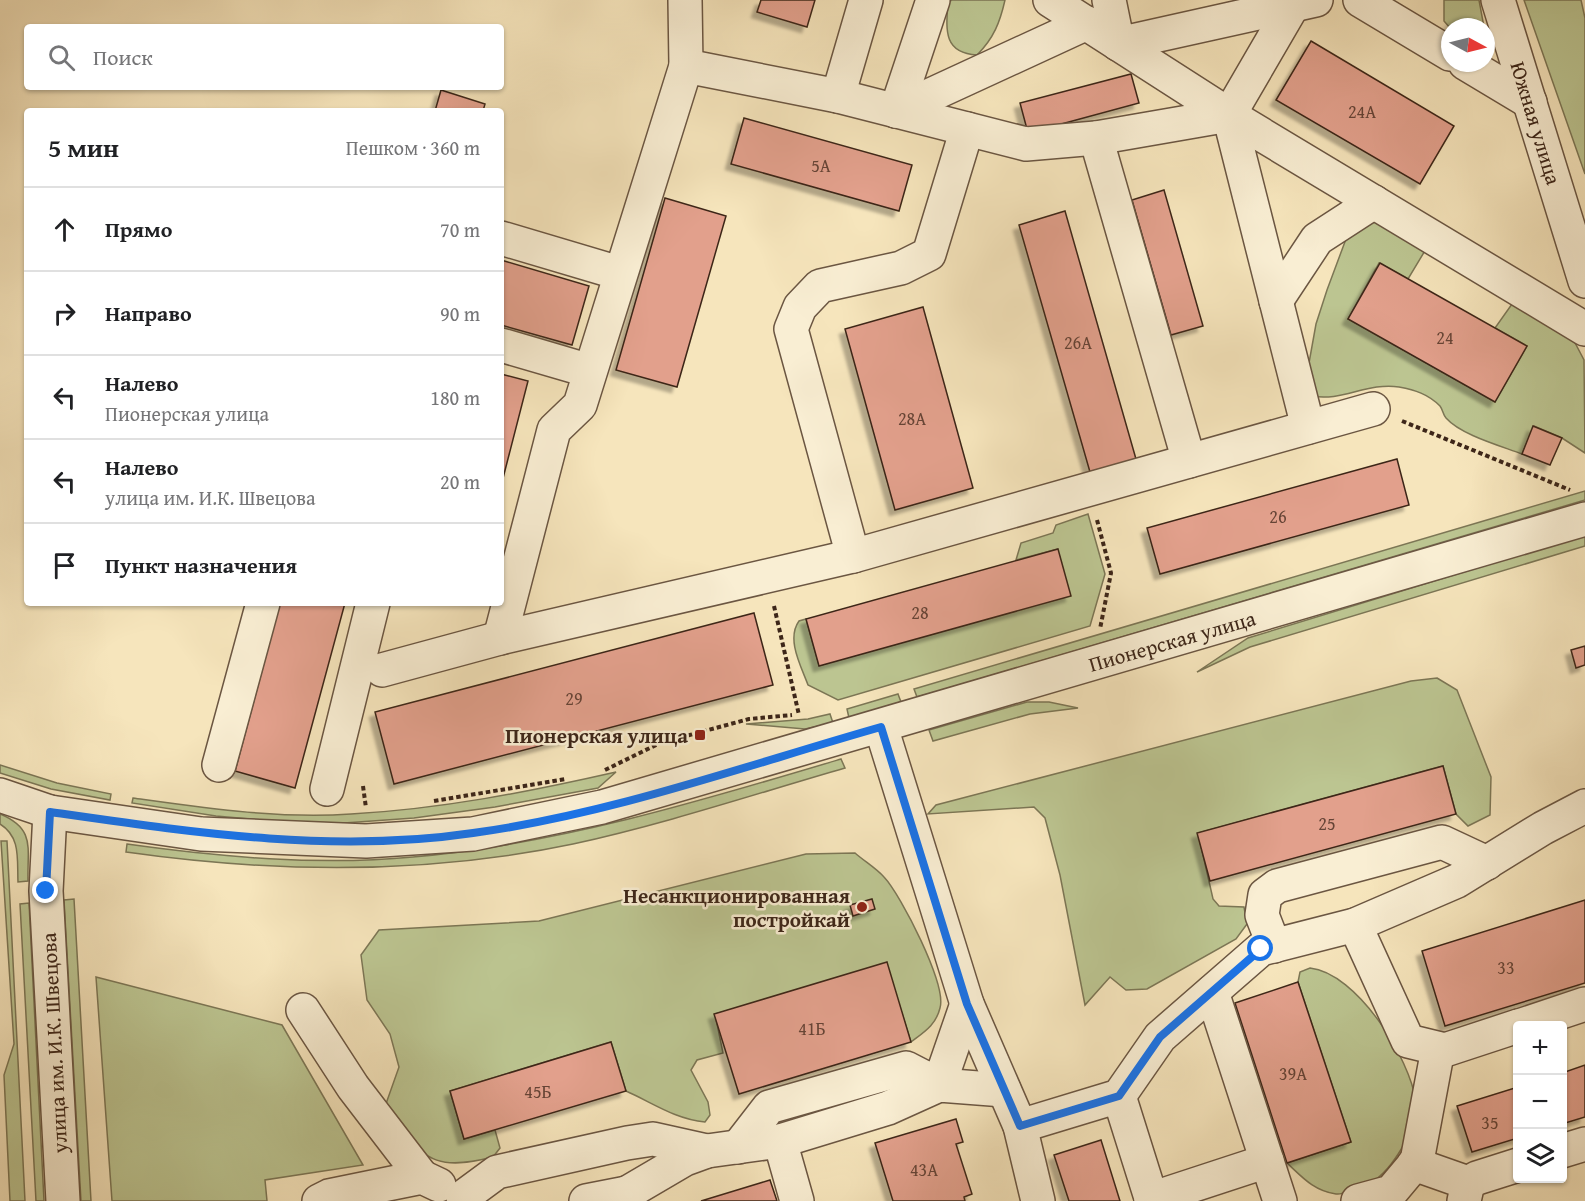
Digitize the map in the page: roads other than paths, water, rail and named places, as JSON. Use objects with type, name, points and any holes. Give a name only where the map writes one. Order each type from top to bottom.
[{"type":"street","points":[[500,638],[554,430],[580,405],[619,273],[686,66],[685,0]]},
{"type":"street","points":[[838,96],[866,0]]},
{"type":"street","points":[[896,111],[933,0]]},
{"type":"street","points":[[1050,0],[1229,115],[1585,329]]},
{"type":"street","points":[[1109,0],[1118,44]]},
{"type":"street","points":[[1360,0],[1441,49]]},
{"type":"street","name":"Южная улица","points":[[1498,0],[1585,281]]},
{"type":"street","points":[[686,66],[838,96],[1026,144],[1096,138],[1229,115],[1304,3]]},
{"type":"street","points":[[1118,44],[1304,3]]},
{"type":"street","points":[[896,111],[1087,23]]},
{"type":"street","points":[[1480,72],[1530,102]]},
{"type":"street","points":[[1229,115],[1308,428]]},
{"type":"street","points":[[853,556],[791,329],[800,307],[820,286],[901,268],[929,254],[967,129]]},
{"type":"street","points":[[1096,138],[1189,461]]},
{"type":"street","points":[[1276,301],[1317,239],[1374,202]]},
{"type":"street","points":[[504,239],[619,273]]},
{"type":"street","points":[[504,346],[590,371]]},
{"type":"street","points":[[382,670],[500,638],[853,556],[1373,409]]},
{"type":"street","name":"Пионерская улица","points":[[0,795],[50,812],[201,834],[366,842],[473,834],[602,807],[1585,519]]},
{"type":"street","points":[[219,765],[262,606]]},
{"type":"street","points":[[327,789],[372,606]]},
{"type":"street","points":[[881,727],[967,1004],[1020,1126],[1038,1201]]},
{"type":"street","points":[[1020,1126],[1119,1096],[1160,1037],[1261,949],[1355,925],[1457,881],[1581,811]]},
{"type":"street","name":"улица им. И.К. Швецова","points":[[50,812],[46,891],[63,1201]]},
{"type":"street","points":[[1274,946],[1262,915],[1265,895],[1277,886],[1442,842],[1486,863]]},
{"type":"street","points":[[1355,925],[1408,1041],[1445,1050],[1513,1028]]},
{"type":"street","points":[[1212,992],[1280,1201]]},
{"type":"street","points":[[586,1201],[628,1197],[685,1159],[722,1149],[780,1141],[888,1108],[939,1085],[967,1004]]},
{"type":"street","points":[[1533,1021],[1585,1004]]},
{"type":"street","points":[[303,1010],[353,1087],[422,1177],[467,1199],[497,1172],[627,1143],[653,1139],[722,1149]]},
{"type":"street","points":[[1358,1201],[1391,1192],[1417,1161],[1438,1049]]},
{"type":"street","points":[[722,1149],[769,1107],[906,1068],[939,1085],[1004,1090]]},
{"type":"street","points":[[1119,1096],[1152,1200],[1267,1161]]},
{"type":"street","points":[[780,1141],[797,1201]]},
{"type":"street","points":[[1567,1150],[1585,1144]]},
{"type":"street","points":[[1414,1164],[1466,1192],[1477,1178],[1513,1167]]},
{"type":"street","points":[[319,1201],[329,1196],[422,1177]]},
{"type":"place","name":"Пионерская улица","points":[[700,735]]},
{"type":"place","name":"Несанкционированная постройкай","points":[[862,907]]}]
